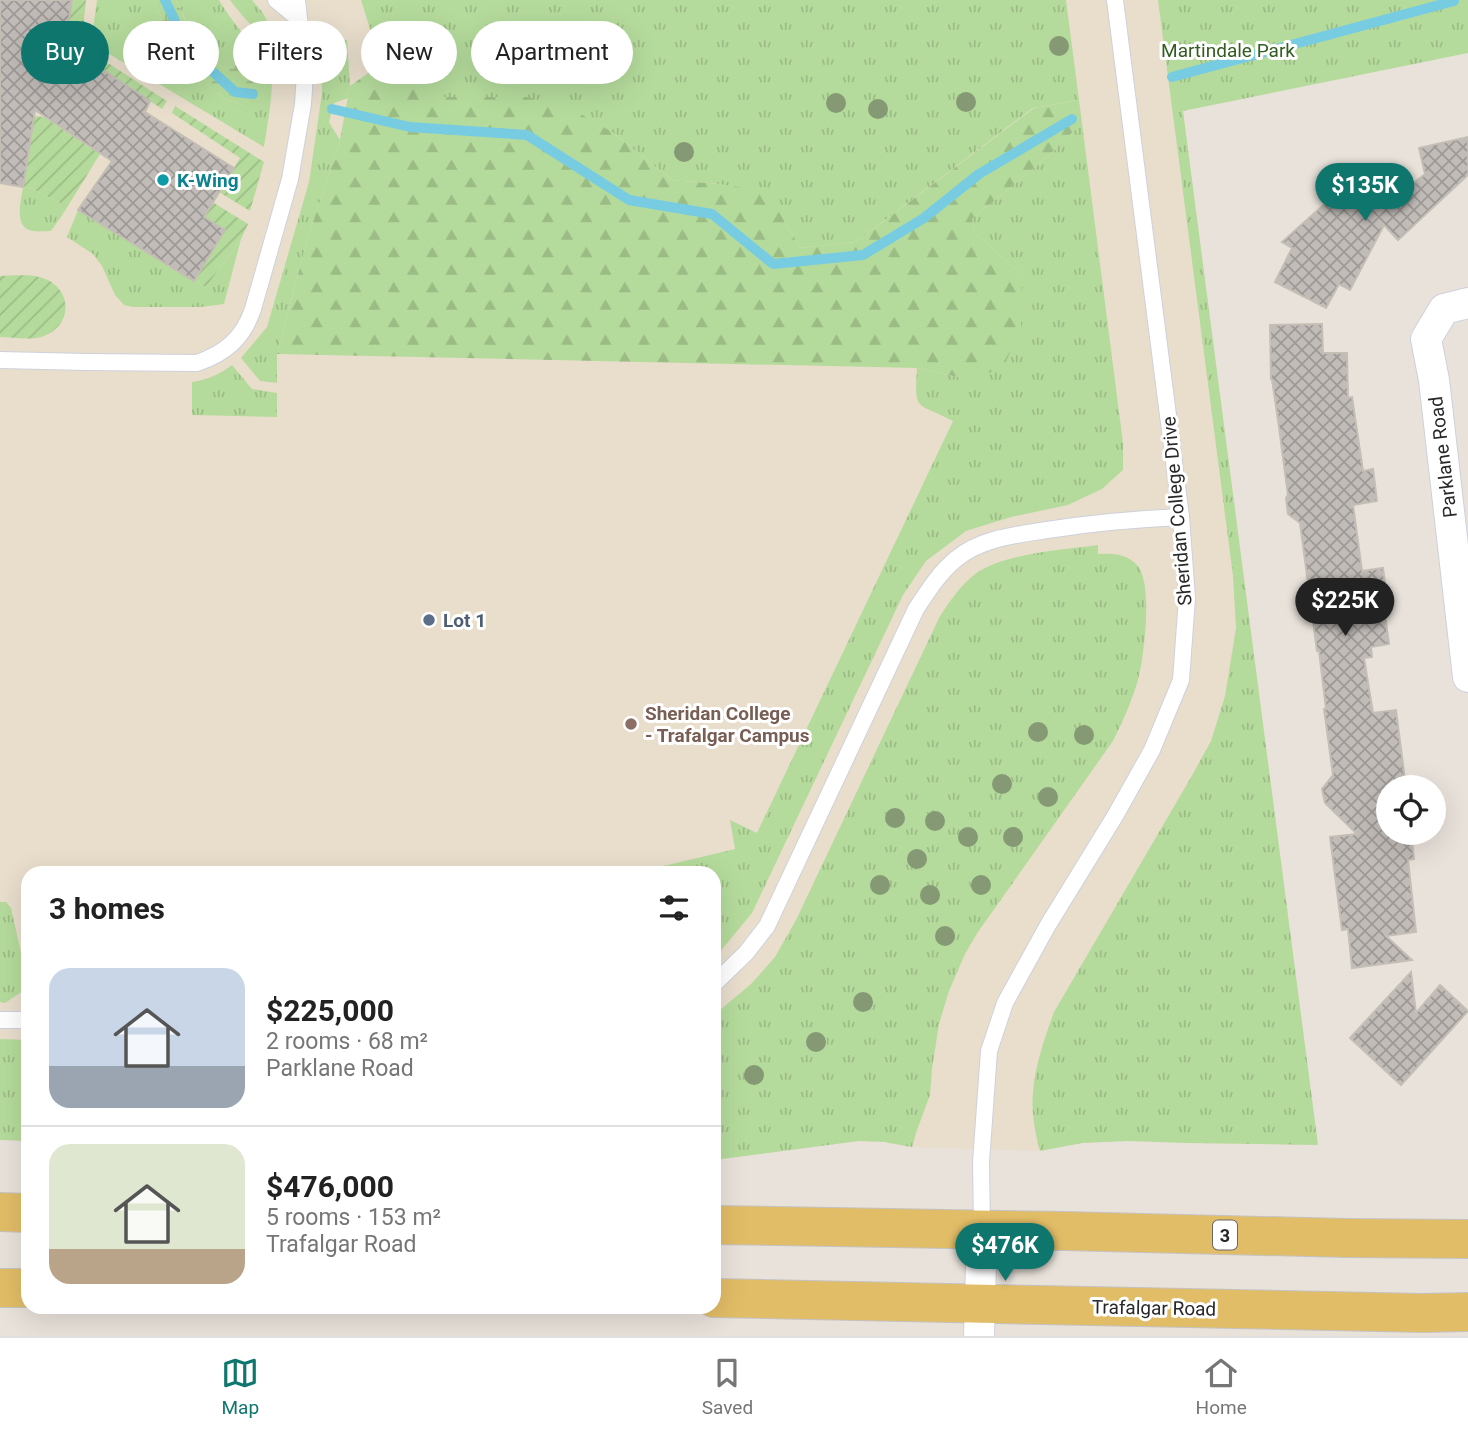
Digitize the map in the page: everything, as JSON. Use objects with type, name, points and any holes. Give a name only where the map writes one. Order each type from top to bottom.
[{"type":"main road","points":[[0,1212],[21,1213]]},
{"type":"main road","name":"3","points":[[721,1225],[1468,1239]]},
{"type":"main road","points":[[0,1288],[21,1288]]},
{"type":"main road","name":"Trafalgar Road","points":[[721,1298],[902,1301],[979,1320],[1468,1312]]},
{"type":"street","name":"Parklane Road","points":[[1468,303],[1444,309],[1426,339],[1434,380],[1468,677]]},
{"type":"street","points":[[979,1320],[982,1229]]},
{"type":"lane","points":[[276,0],[298,18]]},
{"type":"lane","points":[[0,360],[197,363],[221,353],[242,332],[253,309],[292,167],[303,104],[305,73],[297,0]]},
{"type":"lane","name":"Sheridan College Drive","points":[[982,1229],[981,1162],[989,1051],[1004,1003],[1134,783],[1152,750],[1181,680],[1187,598],[1181,517],[1115,0]]},
{"type":"lane","points":[[721,978],[746,953],[767,926],[916,609],[935,579],[957,558],[980,545],[1005,536],[1083,524],[1181,517]]},
{"type":"lane","points":[[0,1020],[21,1020]]},
{"type":"shaded area","name":"Sheridan College - Trafalgar Campus","points":[[0,0],[1171,0],[1183,111],[1318,1145],[1128,1141],[1082,1143],[1040,1151],[907,1147],[884,1142],[859,1141],[721,1159],[721,866],[21,866],[21,1141],[0,1140]]},
{"type":"green space","points":[[72,0],[86,0],[84,21],[64,21],[70,13]]},
{"type":"green space","points":[[97,0],[153,0],[163,21],[123,21],[123,62],[109,54],[109,21],[94,21]]},
{"type":"green space","points":[[153,0],[176,0],[186,21],[163,21]]},
{"type":"green space","points":[[176,0],[219,0],[233,21],[233,66],[228,70],[219,64],[219,21],[186,21]]},
{"type":"green space","points":[[230,0],[252,0],[267,21],[247,21]]},
{"type":"green space","points":[[361,0],[1066,0],[1079,100],[1033,108],[856,242],[800,248],[781,214],[720,184],[672,180],[612,132],[527,97],[431,97],[415,84],[457,84],[457,21],[368,21]]},
{"type":"green space","name":"Martindale Park","points":[[1158,0],[1468,0],[1468,53],[1183,111],[1318,1145],[1128,1141],[1082,1143],[1040,1151],[1034,1122],[1034,1082],[1054,1012],[1211,741],[1225,696],[1236,628],[1233,576]]},
{"type":"green space","points":[[347,40],[350,86],[348,98],[334,103],[329,122],[340,140],[339,144],[308,237],[277,354],[277,383],[260,381],[241,358],[267,327],[309,182],[322,84],[347,84]]},
{"type":"green space","points":[[109,64],[123,73],[123,83],[109,74]]},
{"type":"green space","points":[[219,64],[228,70],[233,66],[233,84],[254,84],[251,101],[244,105],[229,101],[207,85],[219,84]]},
{"type":"green space","points":[[361,78],[361,84],[416,84],[432,97],[527,97],[572,109],[612,132],[672,180],[764,191],[800,248],[856,242],[1034,108],[1079,100],[1082,123],[1045,159],[972,219],[975,233],[1022,275],[1021,328],[1002,370],[962,378],[917,368],[277,354],[308,237],[339,144],[350,86]]},
{"type":"green space","points":[[124,84],[141,84],[167,101],[162,109]]},
{"type":"green space","points":[[159,84],[206,84],[229,101],[244,105],[254,84],[272,84],[264,147]]},
{"type":"green space","points":[[175,106],[264,162],[250,211],[219,192],[240,158],[172,113]]},
{"type":"green space","points":[[34,116],[44,117],[100,154],[63,214],[60,203],[33,189],[23,187]]},
{"type":"green space","points":[[1082,123],[1123,443],[1123,470],[1102,489],[1068,505],[1011,517],[966,531],[926,561],[903,595],[752,913],[721,951],[721,866],[663,866],[735,849],[730,820],[757,833],[953,421],[920,405],[916,393],[917,368],[962,378],[1022,275],[975,233],[972,219],[1045,159]]},
{"type":"green space","points":[[23,187],[33,189],[60,203],[63,214],[51,231],[33,231],[23,225],[20,206]]},
{"type":"green space","points":[[206,198],[248,224],[241,239],[206,287],[194,281],[225,230],[197,213]]},
{"type":"green space","points":[[78,210],[111,230],[123,213],[123,238],[153,256],[164,239],[164,262],[206,287],[241,239],[224,304],[201,307],[124,305],[115,295],[102,266],[93,254],[67,237]]},
{"type":"green space","points":[[0,276],[39,277],[58,287],[66,305],[61,323],[44,336],[28,339],[0,337]]},
{"type":"green space","points":[[232,365],[252,389],[277,393],[277,417],[192,415],[192,382],[213,376]]},
{"type":"green space","points":[[1098,545],[1098,554],[1125,557],[1138,566],[1143,575],[1146,604],[1143,655],[1136,688],[1113,741],[965,954],[949,991],[939,1024],[930,1095],[912,1147],[859,1141],[721,1159],[721,1009],[751,984],[775,957],[796,920],[940,616],[975,574],[1001,561]]},
{"type":"green space","points":[[0,902],[6,902],[11,908],[21,953],[21,992],[5,1003],[0,1002]]},
{"type":"green space","points":[[0,1039],[21,1040],[21,1141],[0,1140]]},
{"type":"building","name":"K-Wing","points":[[0,0],[72,0],[69,21],[21,21],[21,84],[109,84],[109,74],[150,101],[145,112],[234,168],[204,217],[225,230],[194,281],[78,210],[112,161],[35,110],[23,187],[0,183]]},
{"type":"building","points":[[1468,137],[1468,175],[1398,240],[1384,225],[1350,290],[1339,284],[1326,308],[1275,282],[1292,248],[1282,242],[1367,166],[1395,198],[1425,174],[1419,148]]},
{"type":"building","points":[[1322,324],[1323,353],[1347,353],[1348,398],[1352,397],[1363,471],[1373,469],[1377,501],[1353,505],[1362,571],[1383,568],[1387,599],[1383,600],[1389,644],[1371,647],[1372,657],[1364,658],[1373,713],[1396,710],[1404,775],[1376,775],[1376,845],[1412,845],[1414,859],[1408,860],[1416,932],[1386,936],[1412,960],[1352,968],[1348,929],[1342,930],[1330,837],[1357,834],[1325,803],[1322,789],[1333,775],[1326,709],[1300,523],[1288,514],[1288,495],[1271,379],[1270,325]]},
{"type":"building","points":[[1411,972],[1416,1013],[1440,985],[1468,1011],[1401,1085],[1350,1038]]},
{"type":"waterway","points":[[165,0],[188,49],[235,92],[253,94]]},
{"type":"waterway","points":[[1172,77],[1454,1]]},
{"type":"waterway","points":[[332,109],[410,127],[527,135],[629,200],[712,214],[773,264],[863,255],[924,218],[979,174],[1072,119]]},
{"type":"place","name":"K-Wing","points":[[163,180]]},
{"type":"place","name":"Lot 1","points":[[429,620]]},
{"type":"place","name":"Sheridan College - Trafalgar Campus","points":[[631,724]]}]
